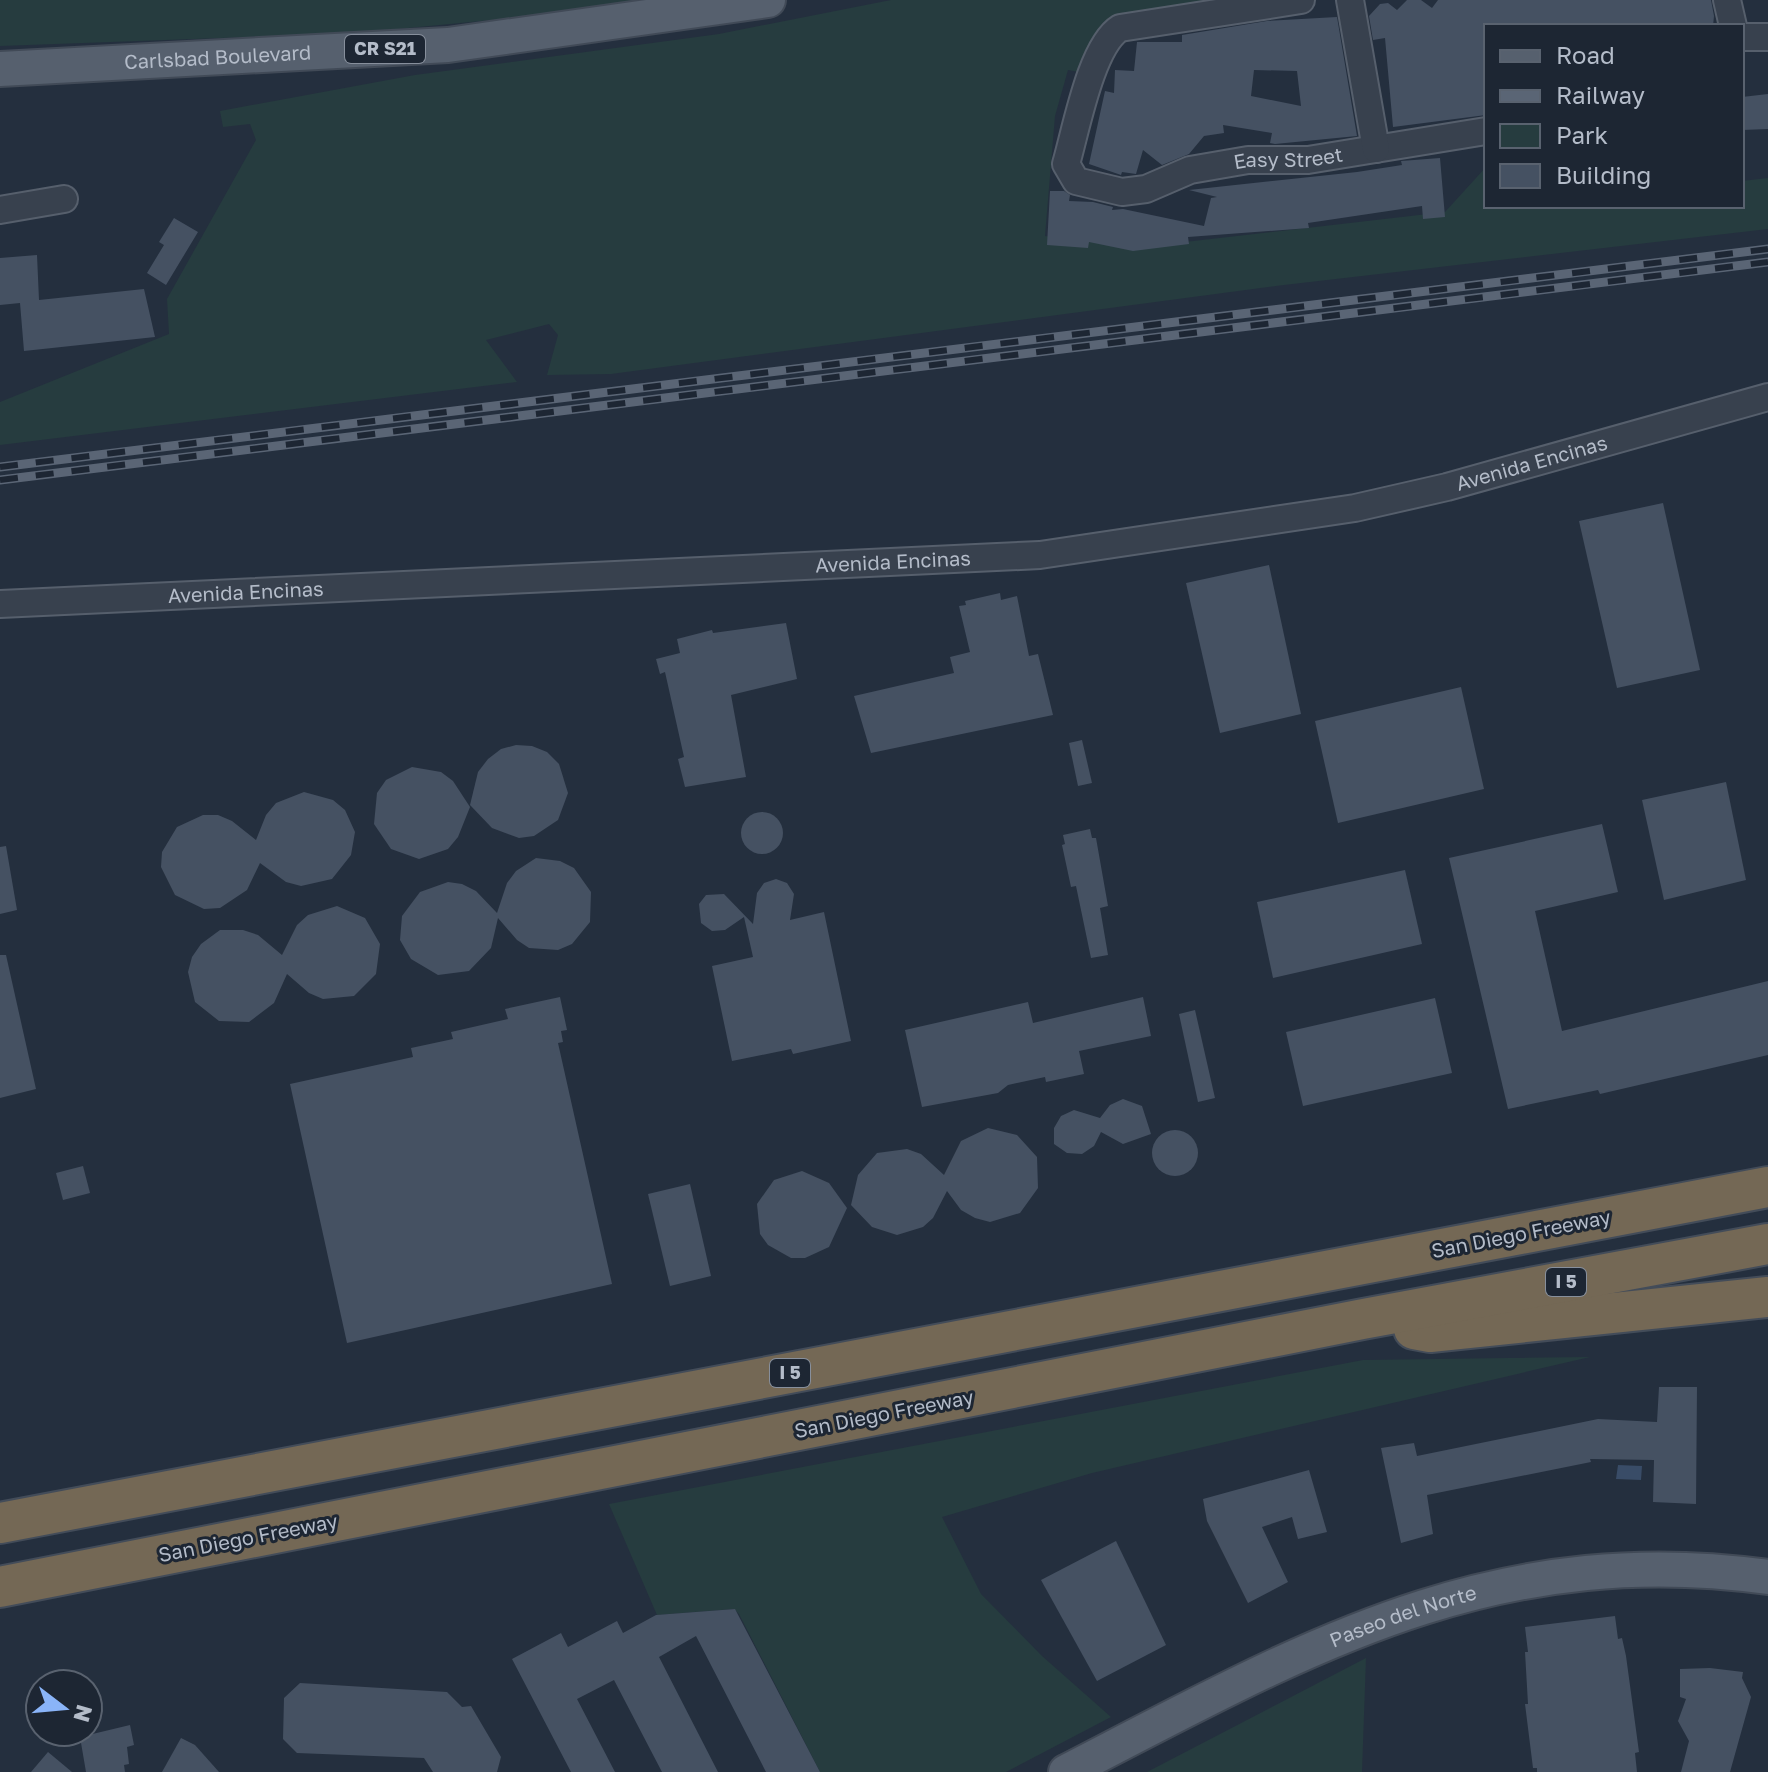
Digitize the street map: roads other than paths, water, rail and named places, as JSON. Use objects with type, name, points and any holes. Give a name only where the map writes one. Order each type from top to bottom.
[{"type":"highway","points":[[1728,1194],[1768,1161]]},
{"type":"highway","name":"San Diego Freeway","points":[[0,1523],[1768,1187]]},
{"type":"highway","name":"San Diego Freeway","points":[[0,1587],[1363,1319],[1768,1244]]},
{"type":"highway","points":[[1363,1319],[1430,1332],[1768,1297]]},
{"type":"main road","name":"Carlsbad Boulevard","points":[[0,69],[448,45],[768,0]]},
{"type":"main road","name":"Paseo del Norte","points":[[1066,1772],[1289,1657],[1440,1599],[1521,1581],[1604,1572],[1701,1571],[1768,1577]]},
{"type":"street","name":"Easy Street","points":[[1301,0],[1120,28],[1111,34],[1098,57],[1066,164],[1076,181],[1122,192],[1146,189],[1190,170],[1248,160],[1308,160],[1484,131]]},
{"type":"street","points":[[1350,0],[1376,149]]},
{"type":"street","points":[[1727,0],[1733,24]]},
{"type":"street","points":[[1744,37],[1768,37]]},
{"type":"street","points":[[0,210],[64,199]]},
{"type":"street","name":"Avenida Encinas","points":[[0,604],[1040,555],[1355,508],[1447,487],[1768,397]]},
{"type":"water","points":[[1618,1465],[1642,1466],[1641,1480],[1616,1479]]},
{"type":"railway","points":[[0,467],[1768,249]]},
{"type":"railway","points":[[0,480],[1768,262]]}]
